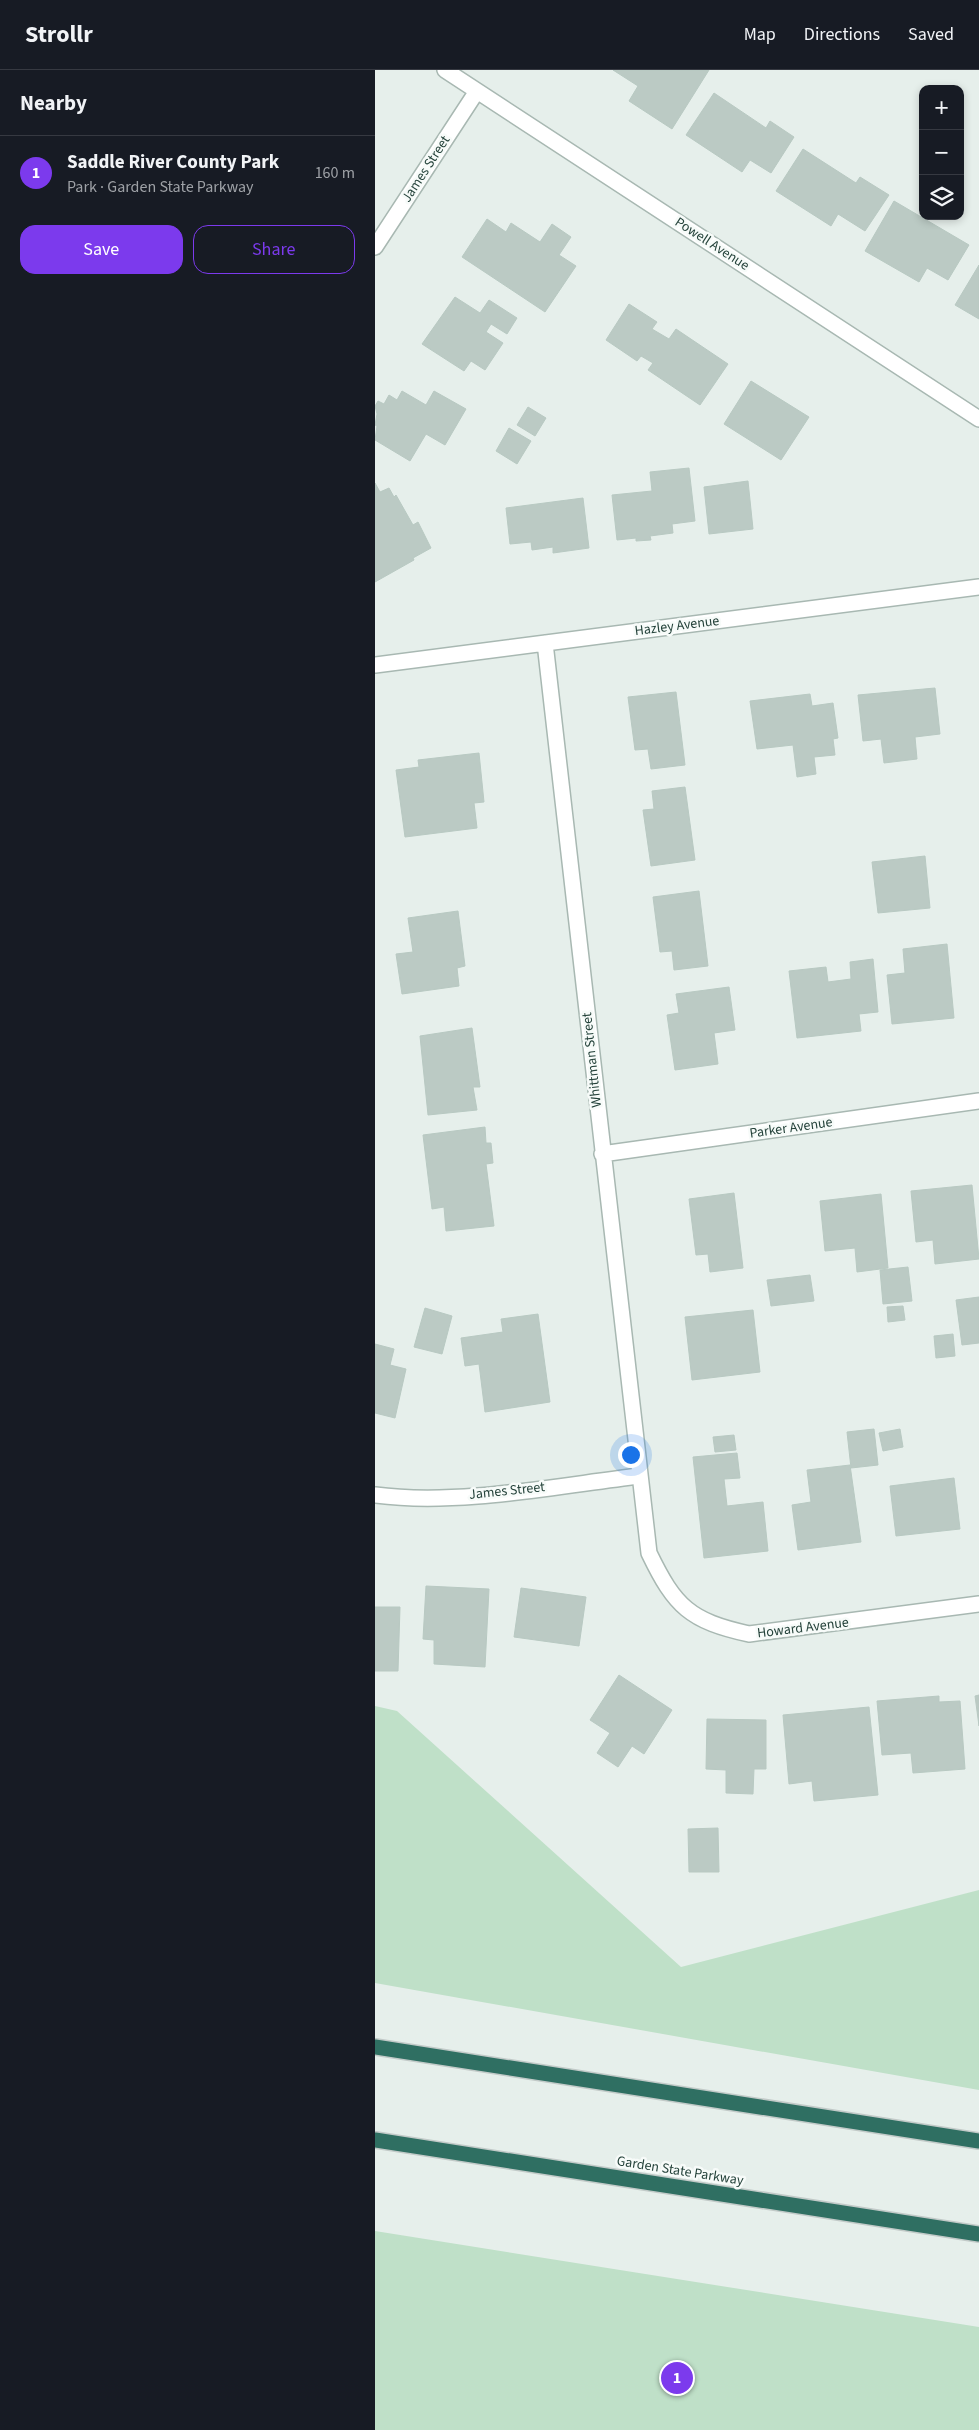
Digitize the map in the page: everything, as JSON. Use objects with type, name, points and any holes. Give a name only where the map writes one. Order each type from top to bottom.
[{"type":"highway","points":[[375,2046],[979,2140]]},
{"type":"highway","name":"Garden State Parkway","points":[[375,2140],[979,2234]]},
{"type":"street","name":"Powell Avenue","points":[[445,70],[979,419]]},
{"type":"street","name":"James Street","points":[[375,247],[477,91]]},
{"type":"street","name":"Hazley Avenue","points":[[375,665],[979,587]]},
{"type":"street","name":"Whittman Street","points":[[545,643],[639,1476]]},
{"type":"street","name":"Parker Avenue","points":[[602,1154],[979,1102]]},
{"type":"street","name":"James Street","points":[[375,1495],[403,1499],[467,1496],[639,1476]]},
{"type":"street","name":"Howard Avenue","points":[[639,1476],[649,1553],[665,1587],[688,1611],[717,1627],[749,1634],[775,1632],[979,1604]]},
{"type":"green space","points":[[375,1706],[397,1711],[681,1967],[979,1890],[979,2090],[375,1983]]},
{"type":"green space","points":[[375,2231],[979,2327],[979,2430],[375,2430]]},
{"type":"building","points":[[613,70],[709,70],[672,129],[629,101],[638,86]]},
{"type":"building","points":[[714,93],[766,128],[770,121],[794,137],[771,173],[750,160],[742,172],[686,135]]},
{"type":"building","points":[[803,149],[856,183],[860,177],[889,195],[865,231],[838,214],[831,226],[776,191]]},
{"type":"building","points":[[894,201],[919,216],[919,220],[926,220],[969,245],[948,280],[927,268],[919,282],[865,251]]},
{"type":"building","points":[[487,219],[506,232],[511,223],[540,242],[552,224],[571,237],[559,255],[576,266],[545,312],[462,257]]},
{"type":"building","points":[[979,265],[979,319],[955,305]]},
{"type":"building","points":[[455,297],[480,313],[489,300],[517,318],[507,334],[491,324],[486,332],[503,343],[485,370],[471,361],[464,371],[422,344]]},
{"type":"building","points":[[629,304],[657,322],[652,329],[669,339],[676,329],[728,364],[700,405],[648,370],[653,363],[641,356],[637,361],[606,340]]},
{"type":"building","points":[[751,381],[809,417],[781,460],[724,424]]},
{"type":"building","points":[[402,391],[426,405],[434,391],[466,409],[445,445],[426,434],[410,461],[375,440],[377,414],[375,406],[378,401],[384,404],[389,395],[397,400]]},
{"type":"building","points":[[528,407],[546,418],[535,436],[517,425]]},
{"type":"building","points":[[509,428],[531,441],[517,464],[496,451]]},
{"type":"building","points":[[689,468],[695,521],[672,524],[673,533],[650,536],[651,540],[636,541],[636,538],[617,540],[612,495],[652,491],[650,472]]},
{"type":"building","points":[[748,481],[753,529],[709,534],[704,487]]},
{"type":"building","points":[[375,483],[380,492],[389,488],[394,497],[396,495],[413,525],[418,522],[431,548],[375,582]]},
{"type":"building","points":[[583,498],[589,548],[553,553],[553,547],[532,550],[531,542],[510,544],[506,508]]},
{"type":"building","points":[[935,688],[940,734],[915,737],[917,759],[884,763],[881,739],[863,741],[858,695]]},
{"type":"building","points":[[676,692],[685,765],[651,769],[648,749],[635,750],[628,697]]},
{"type":"building","points":[[810,694],[812,706],[833,703],[838,738],[833,739],[835,755],[814,757],[816,774],[797,777],[793,745],[757,749],[750,701]]},
{"type":"building","points":[[479,753],[484,802],[474,803],[477,828],[405,837],[396,770],[419,767],[418,760]]},
{"type":"building","points":[[685,787],[695,860],[651,866],[643,810],[654,809],[652,791]]},
{"type":"building","points":[[925,856],[930,908],[878,913],[872,862]]},
{"type":"building","points":[[699,891],[708,966],[674,970],[672,951],[660,952],[653,897]]},
{"type":"building","points":[[458,911],[465,966],[457,968],[459,986],[402,994],[396,954],[413,952],[408,918]]},
{"type":"building","points":[[947,944],[954,1018],[892,1024],[887,975],[905,973],[903,949]]},
{"type":"building","points":[[873,959],[878,1012],[859,1014],[861,1031],[797,1038],[789,971],[826,967],[828,982],[851,979],[850,962]]},
{"type":"building","points":[[729,987],[735,1030],[714,1033],[718,1064],[675,1070],[667,1015],[679,1013],[676,994]]},
{"type":"building","points":[[472,1028],[480,1087],[473,1087],[477,1110],[428,1115],[420,1036]]},
{"type":"building","points":[[485,1127],[486,1143],[491,1143],[493,1163],[486,1164],[494,1226],[446,1231],[444,1207],[432,1209],[423,1135]]},
{"type":"building","points":[[972,1185],[979,1259],[935,1264],[933,1240],[916,1242],[911,1191]]},
{"type":"building","points":[[734,1193],[743,1268],[710,1272],[708,1254],[696,1255],[689,1199]]},
{"type":"building","points":[[881,1194],[888,1268],[857,1272],[855,1248],[825,1251],[820,1201]]},
{"type":"building","points":[[908,1267],[912,1301],[883,1304],[880,1270]]},
{"type":"building","points":[[810,1275],[814,1301],[771,1306],[767,1280]]},
{"type":"building","points":[[979,1297],[979,1343],[962,1345],[956,1300]]},
{"type":"building","points":[[903,1306],[905,1320],[888,1322],[887,1307]]},
{"type":"building","points":[[425,1308],[452,1316],[442,1354],[414,1347]]},
{"type":"building","points":[[753,1310],[760,1372],[692,1380],[685,1317]]},
{"type":"building","points":[[538,1314],[550,1402],[485,1412],[479,1364],[465,1366],[461,1338],[503,1332],[501,1319]]},
{"type":"building","points":[[953,1334],[955,1356],[936,1358],[934,1336]]},
{"type":"building","points":[[375,1344],[394,1349],[390,1365],[406,1369],[395,1418],[375,1413]]},
{"type":"building","points":[[874,1429],[878,1465],[851,1468],[847,1432]]},
{"type":"building","points":[[900,1429],[903,1447],[883,1451],[879,1433]]},
{"type":"building","points":[[734,1435],[736,1450],[715,1452],[713,1437]]},
{"type":"building","points":[[737,1453],[740,1478],[724,1479],[727,1506],[763,1502],[768,1551],[704,1558],[693,1457]]},
{"type":"building","points":[[850,1465],[861,1542],[798,1550],[792,1505],[811,1502],[807,1470]]},
{"type":"building","points":[[954,1478],[960,1529],[896,1536],[890,1486]]},
{"type":"building","points":[[426,1586],[489,1589],[485,1667],[434,1664],[434,1640],[423,1639]]},
{"type":"building","points":[[521,1588],[586,1597],[579,1646],[514,1637]]},
{"type":"building","points":[[375,1607],[400,1607],[398,1671],[375,1671]]},
{"type":"building","points":[[619,1675],[672,1710],[644,1754],[632,1746],[618,1767],[597,1753],[610,1733],[590,1720]]},
{"type":"building","points":[[979,1695],[979,1726],[975,1696]]},
{"type":"building","points":[[939,1696],[939,1702],[960,1701],[965,1769],[913,1773],[911,1753],[882,1755],[877,1701]]},
{"type":"building","points":[[869,1707],[878,1795],[814,1801],[812,1781],[789,1784],[783,1715]]},
{"type":"building","points":[[707,1719],[766,1720],[766,1769],[754,1769],[753,1794],[726,1793],[726,1770],[706,1769]]},
{"type":"building","points":[[718,1828],[719,1872],[689,1872],[688,1829]]},
{"type":"place","name":"Saddle River County Park","points":[[677,2378]]}]
